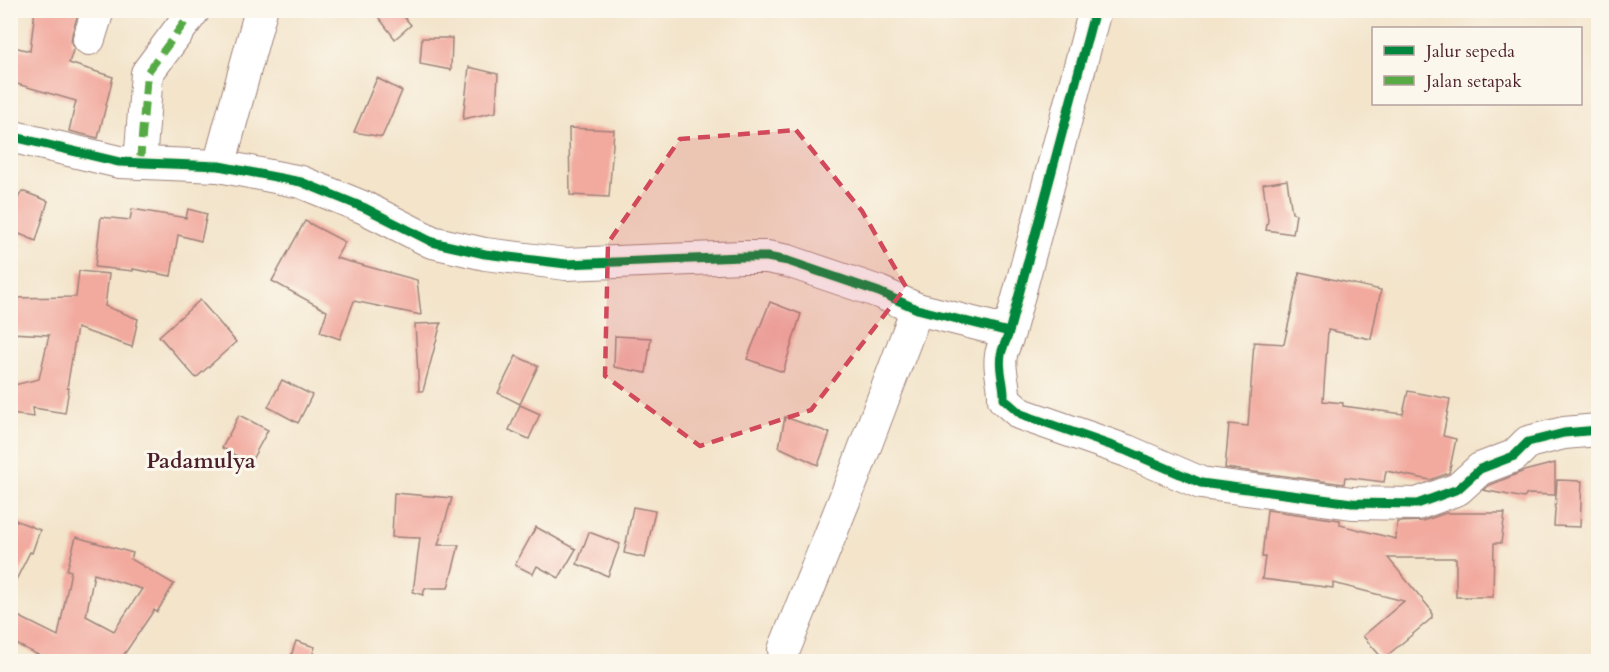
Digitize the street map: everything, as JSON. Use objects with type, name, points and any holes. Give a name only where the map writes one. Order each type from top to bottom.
[{"type":"street","points":[[140,163],[147,73],[194,10]]},
{"type":"street","points":[[219,166],[261,10]]},
{"type":"street","points":[[1095,10],[1001,355],[1004,399],[1021,414],[1127,451],[1201,483],[1352,503],[1417,504],[1458,489],[1480,469],[1514,456],[1528,442],[1563,433],[1599,430]]},
{"type":"street","points":[[10,136],[119,162],[219,166],[301,182],[364,208],[432,242],[485,254],[566,264],[766,257],[788,261],[879,292],[917,309],[1009,332]]},
{"type":"street","points":[[784,650],[854,476],[917,309]]},
{"type":"highlighted area","points":[[796,130],[862,211],[906,287],[811,410],[700,446],[605,376],[608,243],[680,139]]},
{"type":"building","points":[[35,10],[79,10],[72,34],[71,42],[74,47],[69,63],[113,77],[98,138],[69,131],[76,101],[10,82],[10,46],[30,51]]},
{"type":"building","points":[[373,10],[398,10],[411,25],[395,39]]},
{"type":"building","points":[[422,38],[452,38],[451,70],[420,64]]},
{"type":"building","points":[[469,67],[498,74],[496,112],[463,119]]},
{"type":"building","points":[[377,78],[402,91],[382,137],[354,132]]},
{"type":"building","points":[[569,128],[614,130],[609,197],[570,195]]},
{"type":"building","points":[[1287,180],[1292,213],[1296,214],[1293,234],[1266,230],[1268,220],[1263,184]]},
{"type":"building","points":[[22,191],[48,201],[36,241],[10,230],[10,213]]},
{"type":"building","points":[[132,209],[186,218],[188,209],[207,214],[201,241],[178,235],[171,276],[133,269],[133,271],[95,267],[101,217],[130,220]]},
{"type":"building","points":[[305,221],[345,242],[336,258],[417,280],[421,315],[354,301],[340,339],[320,332],[327,311],[272,281]]},
{"type":"building","points":[[79,271],[109,274],[105,306],[138,319],[132,347],[77,328],[65,413],[33,408],[34,417],[10,414],[10,386],[39,379],[49,335],[10,333],[10,298],[76,297]]},
{"type":"building","points":[[1300,272],[1381,290],[1371,339],[1328,330],[1323,401],[1403,414],[1408,391],[1450,399],[1443,436],[1456,439],[1449,473],[1430,480],[1386,471],[1384,482],[1345,477],[1344,484],[1225,468],[1229,424],[1248,426],[1254,342],[1284,344]]},
{"type":"building","points":[[200,300],[236,342],[196,378],[159,336]]},
{"type":"building","points":[[770,302],[801,314],[783,372],[747,359]]},
{"type":"building","points":[[441,323],[423,391],[419,391],[415,324]]},
{"type":"building","points":[[615,336],[651,338],[646,373],[614,367]]},
{"type":"building","points":[[516,356],[538,366],[520,404],[498,393]]},
{"type":"building","points":[[282,380],[312,395],[298,423],[268,407]]},
{"type":"building","points":[[520,405],[540,414],[529,439],[509,430]]},
{"type":"building","points":[[239,415],[268,430],[250,463],[222,448]]},
{"type":"building","points":[[785,417],[830,433],[818,465],[779,447]]},
{"type":"building","points":[[1555,463],[1555,495],[1527,494],[1524,498],[1483,490],[1524,471]]},
{"type":"building","points":[[1557,480],[1582,481],[1580,527],[1554,526]]},
{"type":"building","points":[[394,493],[452,498],[438,545],[459,545],[448,588],[425,588],[423,595],[413,592],[420,538],[392,537]]},
{"type":"building","points":[[633,507],[655,511],[645,558],[624,553]]},
{"type":"building","points":[[1267,510],[1340,520],[1340,525],[1396,539],[1397,522],[1423,521],[1446,513],[1505,513],[1501,543],[1494,543],[1493,597],[1456,597],[1456,558],[1388,558],[1432,611],[1432,618],[1383,659],[1363,636],[1404,601],[1333,583],[1333,588],[1262,579]]},
{"type":"building","points":[[10,518],[40,530],[32,553],[30,552],[10,592]]},
{"type":"building","points":[[536,527],[576,549],[559,578],[537,566],[533,574],[515,565]]},
{"type":"building","points":[[589,532],[620,544],[608,576],[577,564]]},
{"type":"building","points":[[76,537],[133,553],[131,559],[174,584],[157,612],[154,610],[119,662],[52,662],[10,641],[10,612],[58,636],[71,571],[67,570]],"holes":[[[94,574],[142,589],[114,631],[86,616]]]},
{"type":"building","points":[[296,641],[315,647],[310,662],[289,662]]},
{"type":"marked path","points":[[140,163],[147,73],[194,10]]},
{"type":"cycle path","points":[[1095,10],[1001,355],[1004,399],[1021,414],[1127,451],[1201,483],[1352,503],[1417,504],[1458,489],[1480,469],[1514,456],[1528,442],[1564,433],[1598,430]]},
{"type":"cycle path","points":[[10,136],[119,162],[219,166],[301,182],[365,208],[432,242],[485,254],[566,264],[742,257],[767,257],[788,261],[879,292],[917,309],[1009,332]]},
{"type":"district","name":"Padamulya","points":[[201,461]]}]
